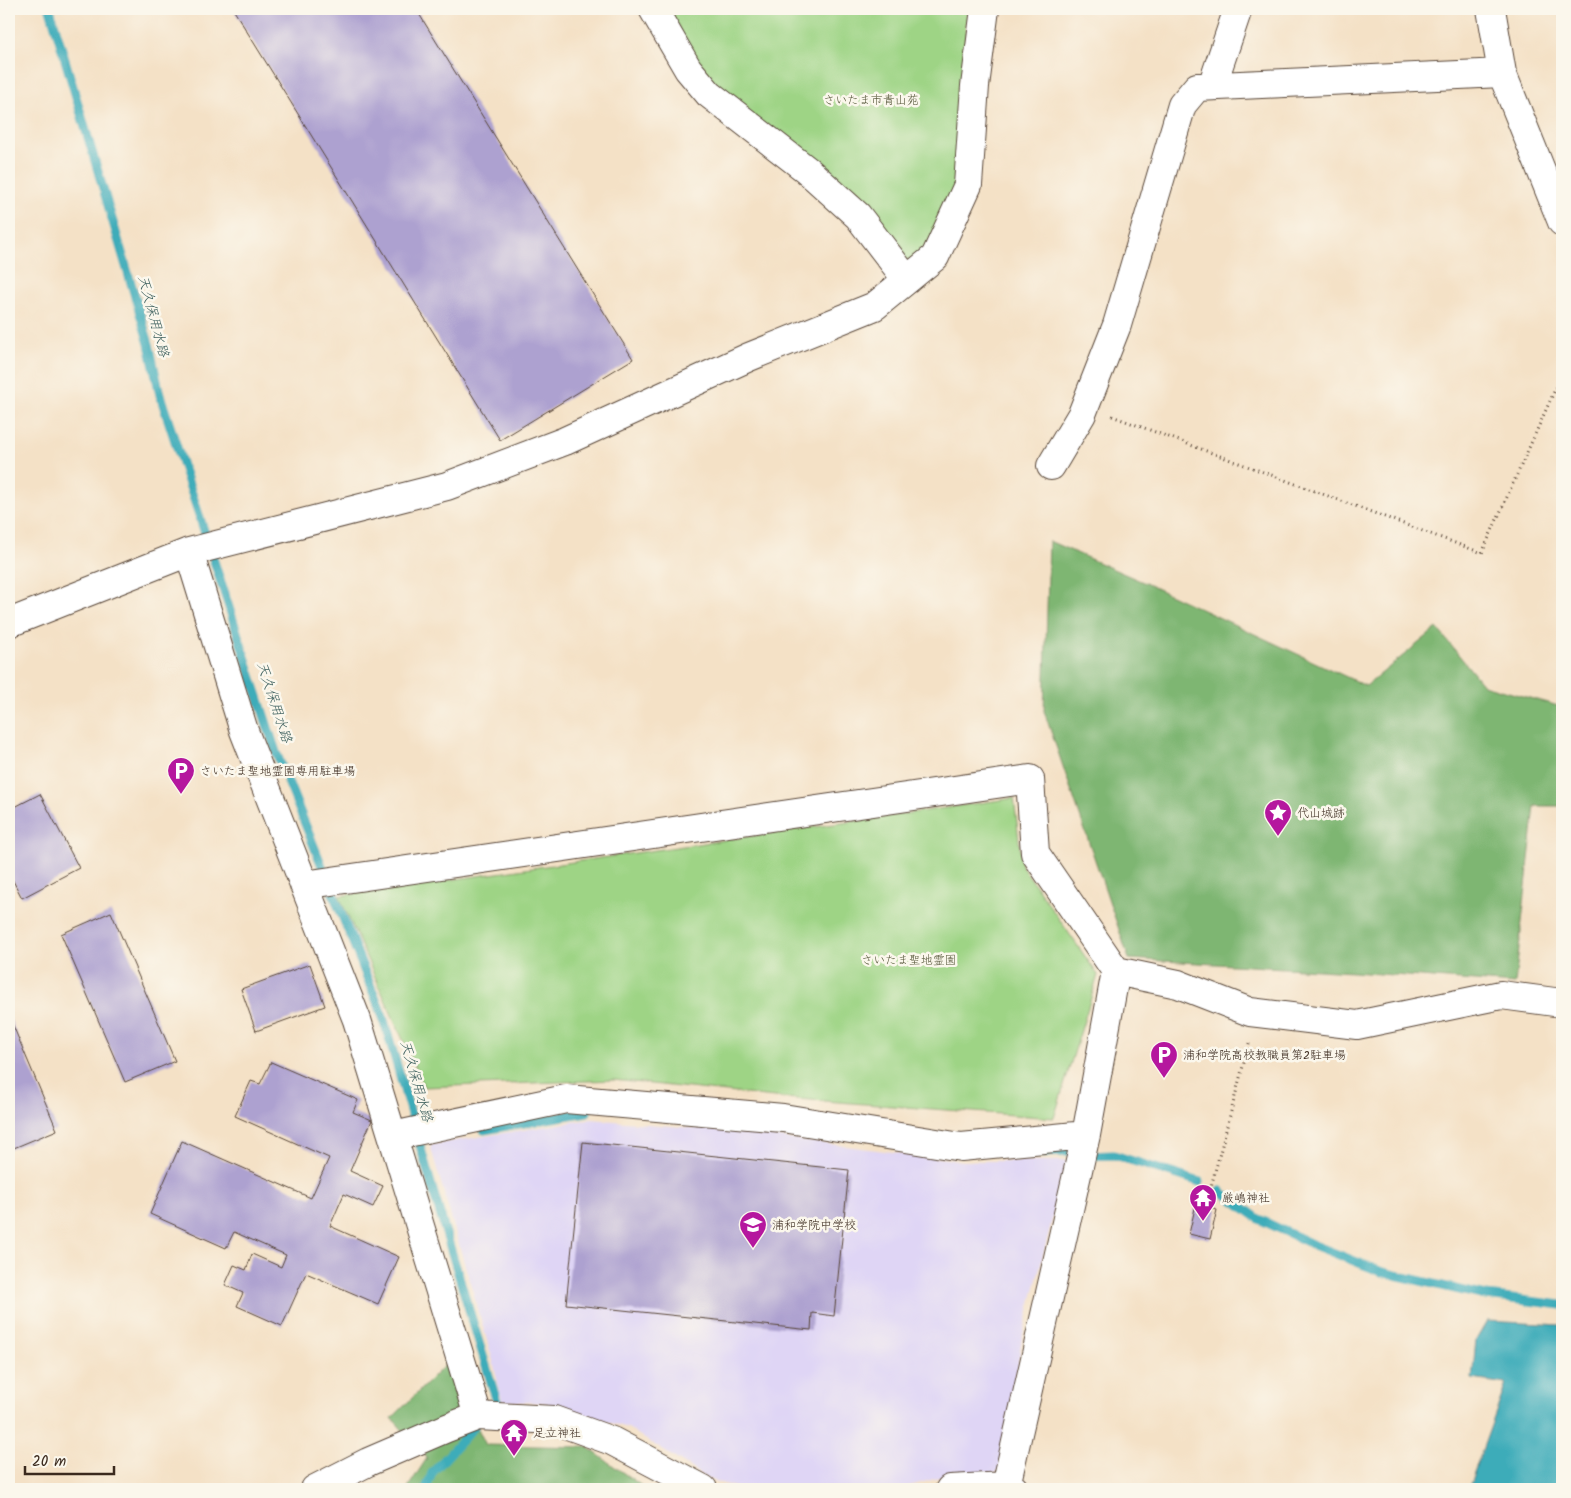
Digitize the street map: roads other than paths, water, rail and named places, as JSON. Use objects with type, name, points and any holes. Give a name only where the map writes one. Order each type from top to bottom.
[{"type":"street","points":[[653,9],[688,69],[710,94],[808,170],[858,216],[907,280]]},
{"type":"street","points":[[9,623],[189,552],[447,486],[565,441],[749,356],[876,306],[935,257],[968,185],[975,86],[985,9]]},
{"type":"street","points":[[1212,86],[1238,9]]},
{"type":"street","points":[[1491,9],[1502,73],[1562,222]]},
{"type":"street","points":[[1051,466],[1085,406],[1117,325],[1182,105],[1197,87],[1502,73]]},
{"type":"street","points":[[189,552],[244,731],[357,1020],[478,1416]]},
{"type":"street","points":[[304,884],[1030,779],[1034,853],[1116,971],[1178,984],[1250,1012],[1357,1025],[1501,995],[1562,1003]]},
{"type":"street","points":[[950,1489],[1010,1488],[1086,1135],[1116,971]]},
{"type":"street","points":[[392,1136],[566,1099],[783,1118],[961,1147],[1086,1135]]},
{"type":"street","points":[[315,1489],[368,1462],[478,1416],[554,1420],[612,1440],[704,1489]]},
{"type":"street","points":[[352,1489],[368,1462]]},
{"type":"water","points":[[1487,1321],[1562,1325],[1562,1489],[1468,1489],[1506,1384],[1472,1379],[1476,1340]]},
{"type":"waterway","name":"天久保用水路","points":[[50,9],[149,344],[160,395],[276,752],[383,1017],[497,1402],[488,1412]]},
{"type":"waterway","points":[[484,1130],[587,1112]]},
{"type":"waterway","points":[[1036,1153],[1069,1152]]},
{"type":"waterway","points":[[1086,1156],[1114,1155],[1200,1182]]},
{"type":"waterway","points":[[1221,1191],[1259,1219],[1314,1245],[1382,1272],[1486,1296],[1562,1305]]},
{"type":"waterway","name":"天久保用水路","points":[[426,1489],[432,1473],[474,1427]]},
{"type":"place","name":"さいたま聖地霊園専用駐車場","points":[[181,795]]},
{"type":"place","name":"代山城跡","points":[[1278,837]]},
{"type":"place","name":"浦和学院高校教職員第2駐車場","points":[[1164,1079]]},
{"type":"place","name":"厳嶋神社","points":[[1203,1222]]},
{"type":"place","name":"浦和学院中学校","points":[[753,1249]]},
{"type":"place","name":"足立神社","points":[[514,1457]]},
{"type":"park label","name":"さいたま市青山苑","points":[[871,100]]},
{"type":"park label","name":"さいたま聖地霊園","points":[[909,960]]}]
